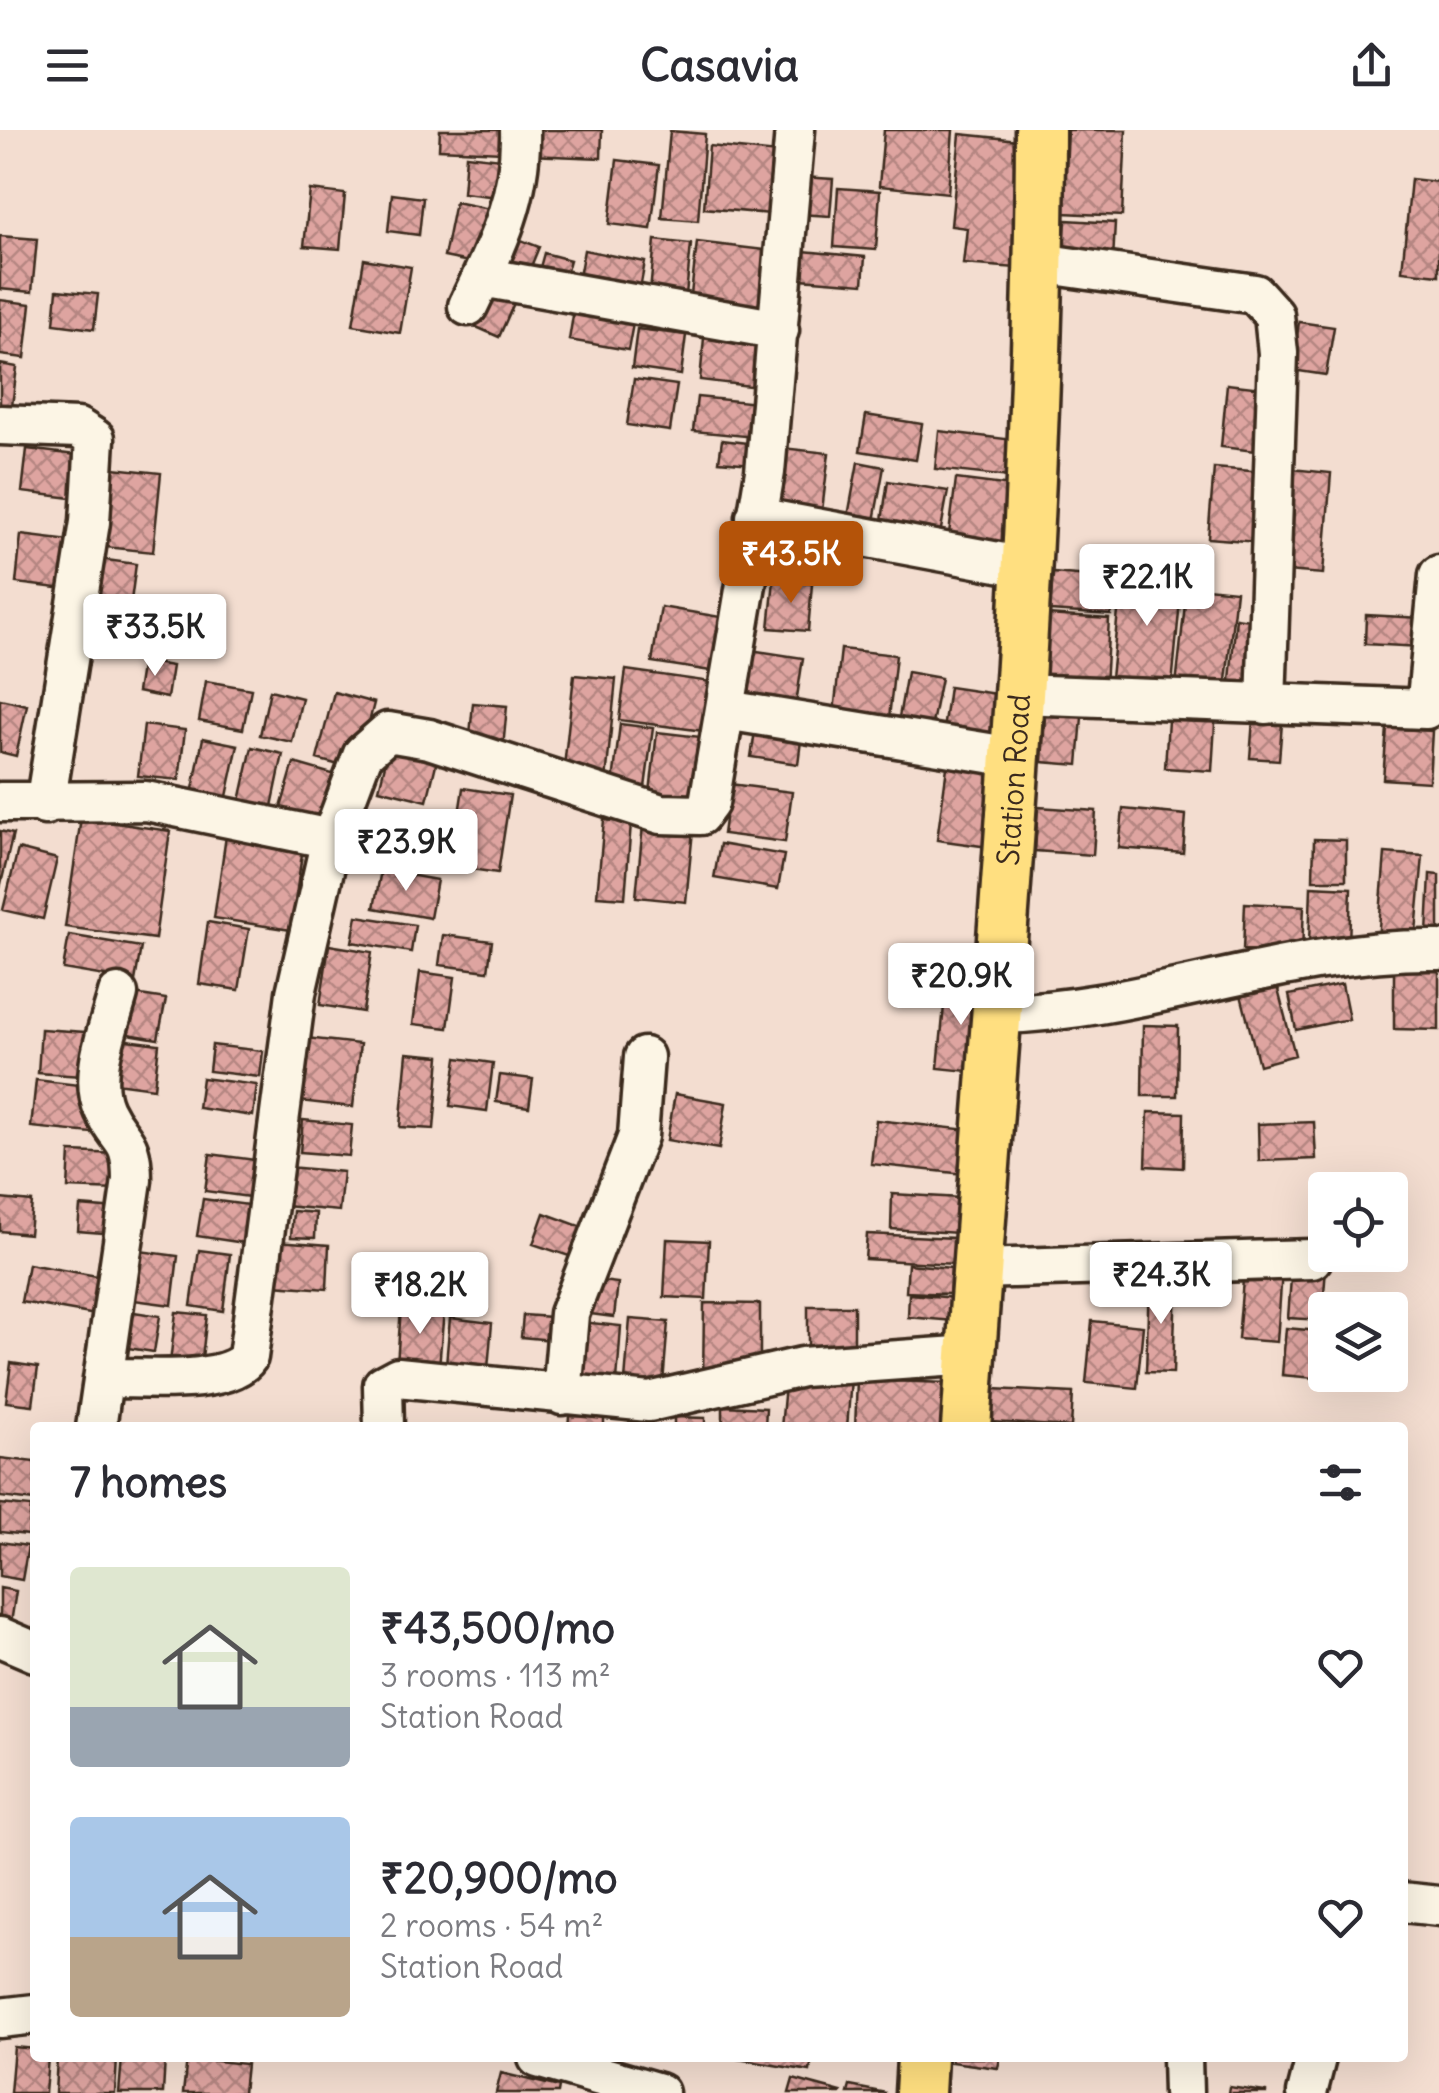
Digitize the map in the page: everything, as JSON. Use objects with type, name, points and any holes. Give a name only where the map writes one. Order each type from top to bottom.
[{"type":"main road","name":"Station Road","points":[[966,1422],[1025,566],[1040,263],[1036,130]]},
{"type":"main road","points":[[920,2093],[922,2062]]},
{"type":"street","points":[[520,130],[521,163],[506,229],[475,291],[778,330]]},
{"type":"street","points":[[104,1378],[201,1377],[232,1371],[248,1357],[296,993],[331,839],[364,754],[388,732],[430,738],[661,814],[700,816],[712,790],[765,472],[795,130]]},
{"type":"street","points":[[1040,263],[1255,294],[1274,315],[1278,353],[1266,704]]},
{"type":"street","points":[[0,425],[78,428],[94,439],[90,522],[46,804]]},
{"type":"street","points":[[756,517],[1025,566]]},
{"type":"street","points":[[1018,694],[1426,708],[1439,575]]},
{"type":"street","points":[[726,710],[1014,757]]},
{"type":"street","points":[[0,802],[146,801],[331,839]]},
{"type":"street","points":[[994,1014],[1090,1008],[1315,957],[1439,950]]},
{"type":"street","points":[[97,1422],[132,1180],[132,1150],[104,1110],[98,1076],[118,994]]},
{"type":"street","points":[[562,1394],[569,1314],[626,1176],[638,1136],[644,1056]]},
{"type":"street","points":[[976,1268],[1308,1260]]},
{"type":"street","points":[[384,1422],[383,1385],[398,1376],[562,1394],[665,1414],[802,1367],[971,1356]]},
{"type":"street","points":[[0,1637],[30,1648]]},
{"type":"street","points":[[1408,1903],[1439,1906]]},
{"type":"street","points":[[0,2018],[30,2015]]},
{"type":"street","points":[[552,2062],[659,2093]]},
{"type":"street","points":[[1182,2062],[1183,2093]]},
{"type":"street","points":[[1307,2093],[1315,2062]]},
{"type":"building","points":[[440,130],[504,130],[502,152],[439,149]]},
{"type":"building","points":[[530,130],[602,130],[601,158],[529,155]]},
{"type":"building","points":[[884,130],[953,130],[948,193],[879,186]]},
{"type":"building","points":[[1068,130],[1126,130],[1122,216],[1064,213]]},
{"type":"building","points":[[670,131],[705,134],[698,221],[662,218]]},
{"type":"building","points":[[960,134],[1028,141],[1017,268],[963,264],[967,228],[951,226]]},
{"type":"building","points":[[709,146],[788,154],[782,215],[704,208]]},
{"type":"building","points":[[466,155],[502,159],[498,197],[463,193]]},
{"type":"building","points":[[617,160],[659,165],[651,229],[609,224]]},
{"type":"building","points":[[802,177],[833,179],[830,216],[799,214]]},
{"type":"building","points":[[1411,179],[1439,182],[1439,275],[1402,271]]},
{"type":"building","points":[[838,188],[880,191],[876,250],[834,247]]},
{"type":"building","points":[[310,190],[345,194],[340,249],[304,246]]},
{"type":"building","points":[[392,194],[423,198],[419,235],[388,231]]},
{"type":"building","points":[[455,202],[495,210],[484,265],[444,257]]},
{"type":"building","points":[[1066,220],[1115,223],[1113,261],[1063,257]]},
{"type":"building","points":[[0,236],[37,239],[32,292],[0,289]]},
{"type":"building","points":[[513,237],[539,247],[521,291],[496,281]]},
{"type":"building","points":[[655,240],[691,244],[686,295],[650,292]]},
{"type":"building","points":[[697,242],[782,252],[774,322],[689,312]]},
{"type":"building","points":[[584,250],[645,262],[637,305],[576,293]]},
{"type":"building","points":[[803,251],[865,257],[863,284],[801,279]]},
{"type":"building","points":[[544,253],[570,260],[562,289],[536,282]]},
{"type":"building","points":[[364,259],[411,267],[400,333],[353,325]]},
{"type":"building","points":[[493,283],[518,294],[499,337],[474,326]]},
{"type":"building","points":[[57,290],[98,294],[94,329],[54,324]]},
{"type":"building","points":[[576,297],[636,308],[628,350],[569,340]]},
{"type":"building","points":[[0,300],[31,304],[25,358],[0,355]]},
{"type":"building","points":[[1299,322],[1334,327],[1326,375],[1292,370]]},
{"type":"building","points":[[637,329],[686,335],[681,375],[632,368]]},
{"type":"building","points":[[704,338],[772,346],[767,388],[700,380]]},
{"type":"building","points":[[0,364],[17,367],[11,414],[0,412]]},
{"type":"building","points":[[634,379],[677,385],[670,431],[627,425]]},
{"type":"building","points":[[1227,384],[1271,389],[1264,452],[1221,447]]},
{"type":"building","points":[[697,397],[759,403],[755,437],[693,431]]},
{"type":"building","points":[[866,415],[922,424],[916,460],[860,451]]},
{"type":"building","points":[[939,431],[1014,440],[1009,477],[935,469]]},
{"type":"building","points":[[722,440],[765,445],[763,465],[719,461]]},
{"type":"building","points":[[782,448],[829,453],[822,511],[776,506]]},
{"type":"building","points":[[27,449],[85,456],[80,499],[22,492]]},
{"type":"building","points":[[858,462],[884,467],[872,532],[846,527]]},
{"type":"building","points":[[104,467],[161,473],[153,552],[95,546]]},
{"type":"building","points":[[1214,468],[1263,472],[1258,542],[1208,538]]},
{"type":"building","points":[[1282,468],[1331,473],[1323,574],[1274,570]]},
{"type":"building","points":[[956,479],[1012,486],[1002,564],[946,557]]},
{"type":"building","points":[[888,481],[948,491],[937,551],[879,540]]},
{"type":"building","points":[[21,535],[79,542],[74,590],[16,583]]},
{"type":"building","points":[[92,558],[136,564],[128,623],[84,616]]},
{"type":"building","points":[[1053,573],[1113,578],[1111,615],[1050,611]]},
{"type":"building","points":[[1122,574],[1182,580],[1172,685],[1111,678]]},
{"type":"building","points":[[774,580],[812,584],[808,631],[769,628]]},
{"type":"building","points":[[1187,586],[1236,591],[1225,690],[1176,685]]},
{"type":"building","points":[[661,607],[732,619],[724,673],[652,662]]},
{"type":"building","points":[[1047,615],[1109,619],[1105,686],[1043,682]]},
{"type":"building","points":[[1366,615],[1422,618],[1421,647],[1365,644]]},
{"type":"building","points":[[1236,618],[1262,622],[1260,693],[1229,690]]},
{"type":"building","points":[[744,649],[803,658],[794,717],[735,708]]},
{"type":"building","points":[[841,649],[896,655],[889,718],[834,712]]},
{"type":"building","points":[[142,661],[172,666],[167,698],[137,692]]},
{"type":"building","points":[[626,670],[711,682],[704,731],[619,720]]},
{"type":"building","points":[[907,672],[941,678],[931,729],[898,723]]},
{"type":"building","points":[[574,675],[616,679],[606,780],[563,776]]},
{"type":"building","points":[[206,681],[251,689],[243,729],[199,721]]},
{"type":"building","points":[[949,687],[1003,695],[995,752],[941,745]]},
{"type":"building","points":[[270,690],[302,698],[292,742],[260,735]]},
{"type":"building","points":[[334,692],[374,703],[357,770],[317,759]]},
{"type":"building","points":[[0,699],[27,705],[16,756],[0,752]]},
{"type":"building","points":[[1046,702],[1083,705],[1078,765],[1042,762]]},
{"type":"building","points":[[473,703],[507,706],[502,759],[468,756]]},
{"type":"building","points":[[1169,704],[1216,708],[1212,771],[1165,768]]},
{"type":"building","points":[[757,718],[803,725],[798,764],[751,757]]},
{"type":"building","points":[[1253,720],[1282,723],[1279,760],[1250,758]]},
{"type":"building","points":[[620,724],[653,728],[644,795],[612,790]]},
{"type":"building","points":[[144,725],[185,730],[179,780],[138,776]]},
{"type":"building","points":[[1387,728],[1432,731],[1429,782],[1383,779]]},
{"type":"building","points":[[657,732],[701,737],[694,806],[649,801]]},
{"type":"building","points":[[203,738],[238,745],[226,801],[192,794]]},
{"type":"building","points":[[391,740],[439,752],[427,801],[379,789]]},
{"type":"building","points":[[252,747],[283,754],[270,816],[238,810]]},
{"type":"building","points":[[948,760],[1001,767],[989,847],[937,840]]},
{"type":"building","points":[[294,763],[343,777],[328,832],[278,818]]},
{"type":"building","points":[[730,784],[792,792],[785,842],[723,834]]},
{"type":"building","points":[[463,788],[510,795],[498,873],[451,866]]},
{"type":"building","points":[[1038,807],[1096,811],[1093,855],[1035,851]]},
{"type":"building","points":[[1123,809],[1186,815],[1183,853],[1119,848]]},
{"type":"building","points":[[356,815],[433,829],[427,860],[350,846]]},
{"type":"building","points":[[81,818],[170,831],[155,939],[65,927]]},
{"type":"building","points":[[604,820],[631,823],[625,898],[597,896]]},
{"type":"building","points":[[643,825],[693,830],[686,902],[636,897]]},
{"type":"building","points":[[0,831],[13,834],[0,888]]},
{"type":"building","points":[[226,836],[303,847],[291,930],[214,918]]},
{"type":"building","points":[[1314,839],[1346,840],[1346,880],[1313,880]]},
{"type":"building","points":[[720,844],[784,855],[778,889],[714,878]]},
{"type":"building","points":[[18,849],[57,859],[43,919],[3,910]]},
{"type":"building","points":[[1385,853],[1423,856],[1415,943],[1378,940]]},
{"type":"building","points":[[381,870],[437,880],[430,918],[374,908]]},
{"type":"building","points":[[1430,874],[1439,875],[1439,934],[1427,933]]},
{"type":"building","points":[[1311,886],[1351,888],[1349,945],[1309,944]]},
{"type":"building","points":[[1245,903],[1304,906],[1302,952],[1243,950]]},
{"type":"building","points":[[357,916],[415,925],[411,952],[352,942]]},
{"type":"building","points":[[208,922],[249,929],[239,990],[199,984]]},
{"type":"building","points":[[69,935],[141,947],[135,981],[63,969]]},
{"type":"building","points":[[443,935],[492,941],[488,971],[439,965]]},
{"type":"building","points":[[329,945],[372,952],[363,1012],[320,1005]]},
{"type":"building","points":[[893,950],[981,955],[979,982],[892,976]]},
{"type":"building","points":[[1394,969],[1439,969],[1439,1030],[1394,1029]]},
{"type":"building","points":[[420,972],[455,977],[448,1028],[413,1024]]},
{"type":"building","points":[[1276,982],[1295,1055],[1259,1065],[1240,991]]},
{"type":"building","points":[[1342,984],[1349,1019],[1296,1030],[1289,995]]},
{"type":"building","points":[[946,985],[984,988],[977,1072],[938,1068]]},
{"type":"building","points":[[128,993],[166,999],[158,1039],[122,1033]]},
{"type":"building","points":[[1143,1025],[1178,1026],[1177,1096],[1142,1096]]},
{"type":"building","points":[[41,1029],[100,1033],[96,1077],[38,1073]]},
{"type":"building","points":[[306,1038],[360,1044],[353,1107],[299,1101]]},
{"type":"building","points":[[119,1039],[159,1044],[154,1088],[115,1083]]},
{"type":"building","points":[[212,1045],[263,1051],[260,1077],[209,1071]]},
{"type":"building","points":[[407,1053],[440,1056],[434,1129],[400,1127]]},
{"type":"building","points":[[457,1058],[493,1063],[487,1111],[450,1106]]},
{"type":"building","points":[[500,1075],[533,1079],[529,1107],[496,1102]]},
{"type":"building","points":[[202,1078],[257,1085],[253,1116],[198,1108]]},
{"type":"building","points":[[36,1080],[96,1087],[91,1133],[31,1127]]},
{"type":"building","points":[[675,1094],[726,1103],[719,1149],[667,1140]]},
{"type":"building","points":[[1148,1112],[1184,1113],[1183,1168],[1146,1166]]},
{"type":"building","points":[[303,1120],[352,1125],[349,1156],[300,1152]]},
{"type":"building","points":[[876,1120],[969,1130],[965,1174],[871,1164]]},
{"type":"building","points":[[1314,1122],[1316,1159],[1259,1161],[1258,1124]]},
{"type":"building","points":[[70,1152],[119,1154],[117,1190],[68,1188]]},
{"type":"building","points":[[210,1154],[263,1161],[257,1198],[205,1191]]},
{"type":"building","points":[[288,1167],[343,1172],[339,1211],[285,1206]]},
{"type":"building","points":[[892,1194],[960,1198],[959,1233],[891,1229]]},
{"type":"building","points":[[0,1199],[32,1202],[29,1234],[0,1231]]},
{"type":"building","points":[[203,1199],[256,1206],[251,1244],[197,1236]]},
{"type":"building","points":[[80,1206],[116,1209],[115,1234],[78,1231]]},
{"type":"building","points":[[293,1211],[316,1213],[315,1238],[291,1237]]},
{"type":"building","points":[[544,1213],[582,1227],[572,1257],[533,1244]]},
{"type":"building","points":[[867,1234],[955,1238],[954,1264],[865,1259]]},
{"type":"building","points":[[667,1239],[709,1241],[706,1299],[664,1297]]},
{"type":"building","points":[[277,1241],[329,1245],[327,1289],[273,1285]]},
{"type":"building","points":[[132,1250],[178,1256],[172,1305],[126,1299]]},
{"type":"building","points":[[199,1250],[230,1254],[223,1311],[191,1306]]},
{"type":"building","points":[[28,1264],[103,1277],[96,1315],[21,1302]]},
{"type":"building","points":[[908,1264],[951,1268],[949,1294],[906,1292]]},
{"type":"building","points":[[1292,1265],[1308,1266],[1308,1272],[1326,1272],[1324,1292],[1308,1292],[1308,1319],[1288,1318]]},
{"type":"building","points":[[1244,1268],[1282,1271],[1277,1342],[1238,1339]]},
{"type":"building","points":[[586,1279],[618,1283],[614,1317],[582,1313]]},
{"type":"building","points":[[1149,1281],[1176,1282],[1173,1373],[1146,1372]]},
{"type":"building","points":[[909,1294],[956,1298],[954,1321],[908,1317]]},
{"type":"building","points":[[704,1303],[760,1304],[760,1369],[703,1383]]},
{"type":"building","points":[[808,1306],[854,1306],[854,1353],[808,1352]]},
{"type":"building","points":[[401,1307],[444,1310],[439,1367],[397,1364]]},
{"type":"building","points":[[121,1310],[160,1316],[154,1352],[115,1346]]},
{"type":"building","points":[[176,1312],[207,1315],[200,1375],[169,1371]]},
{"type":"building","points":[[523,1315],[565,1318],[563,1341],[521,1337]]},
{"type":"building","points":[[450,1318],[492,1323],[487,1380],[445,1376]]},
{"type":"building","points":[[630,1319],[668,1322],[662,1396],[624,1393]]},
{"type":"building","points":[[1092,1321],[1143,1326],[1137,1388],[1086,1383]]},
{"type":"building","points":[[581,1322],[621,1326],[616,1395],[576,1391]]},
{"type":"building","points":[[1286,1328],[1308,1330],[1308,1377],[1282,1375]]},
{"type":"building","points":[[11,1363],[38,1367],[33,1405],[6,1402]]},
{"type":"building","points":[[786,1374],[851,1379],[847,1422],[782,1422]]},
{"type":"building","points":[[857,1380],[948,1383],[946,1422],[855,1422]]},
{"type":"building","points":[[993,1389],[1073,1393],[1071,1422],[991,1422]]},
{"type":"building","points":[[723,1406],[766,1408],[765,1422],[723,1422]]},
{"type":"building","points":[[569,1416],[604,1417],[604,1422],[568,1422]]},
{"type":"building","points":[[674,1417],[705,1418],[705,1422],[674,1422]]},
{"type":"building","points":[[0,1458],[30,1461],[30,1500],[0,1497]]},
{"type":"building","points":[[0,1504],[30,1507],[28,1535],[0,1532]]},
{"type":"building","points":[[0,1542],[28,1546],[22,1580],[0,1576]]},
{"type":"building","points":[[0,1588],[16,1591],[11,1623],[0,1621]]},
{"type":"building","points":[[14,2047],[30,2049],[30,2062],[48,2062],[45,2093],[10,2093]]},
{"type":"building","points":[[57,2062],[117,2062],[115,2093],[55,2093]]},
{"type":"building","points":[[122,2062],[165,2062],[163,2093],[119,2093]]},
{"type":"building","points":[[187,2062],[246,2064],[243,2093],[183,2093]]},
{"type":"building","points":[[756,2062],[811,2062],[810,2071]]},
{"type":"building","points":[[951,2062],[999,2062],[998,2068]]},
{"type":"building","points":[[501,2073],[559,2087],[558,2093],[496,2093]]},
{"type":"building","points":[[793,2079],[841,2092],[789,2093]]},
{"type":"building","points":[[850,2086],[886,2093],[848,2093]]},
{"type":"building","points":[[1229,2087],[1266,2092],[1266,2093],[1228,2093]]}]
